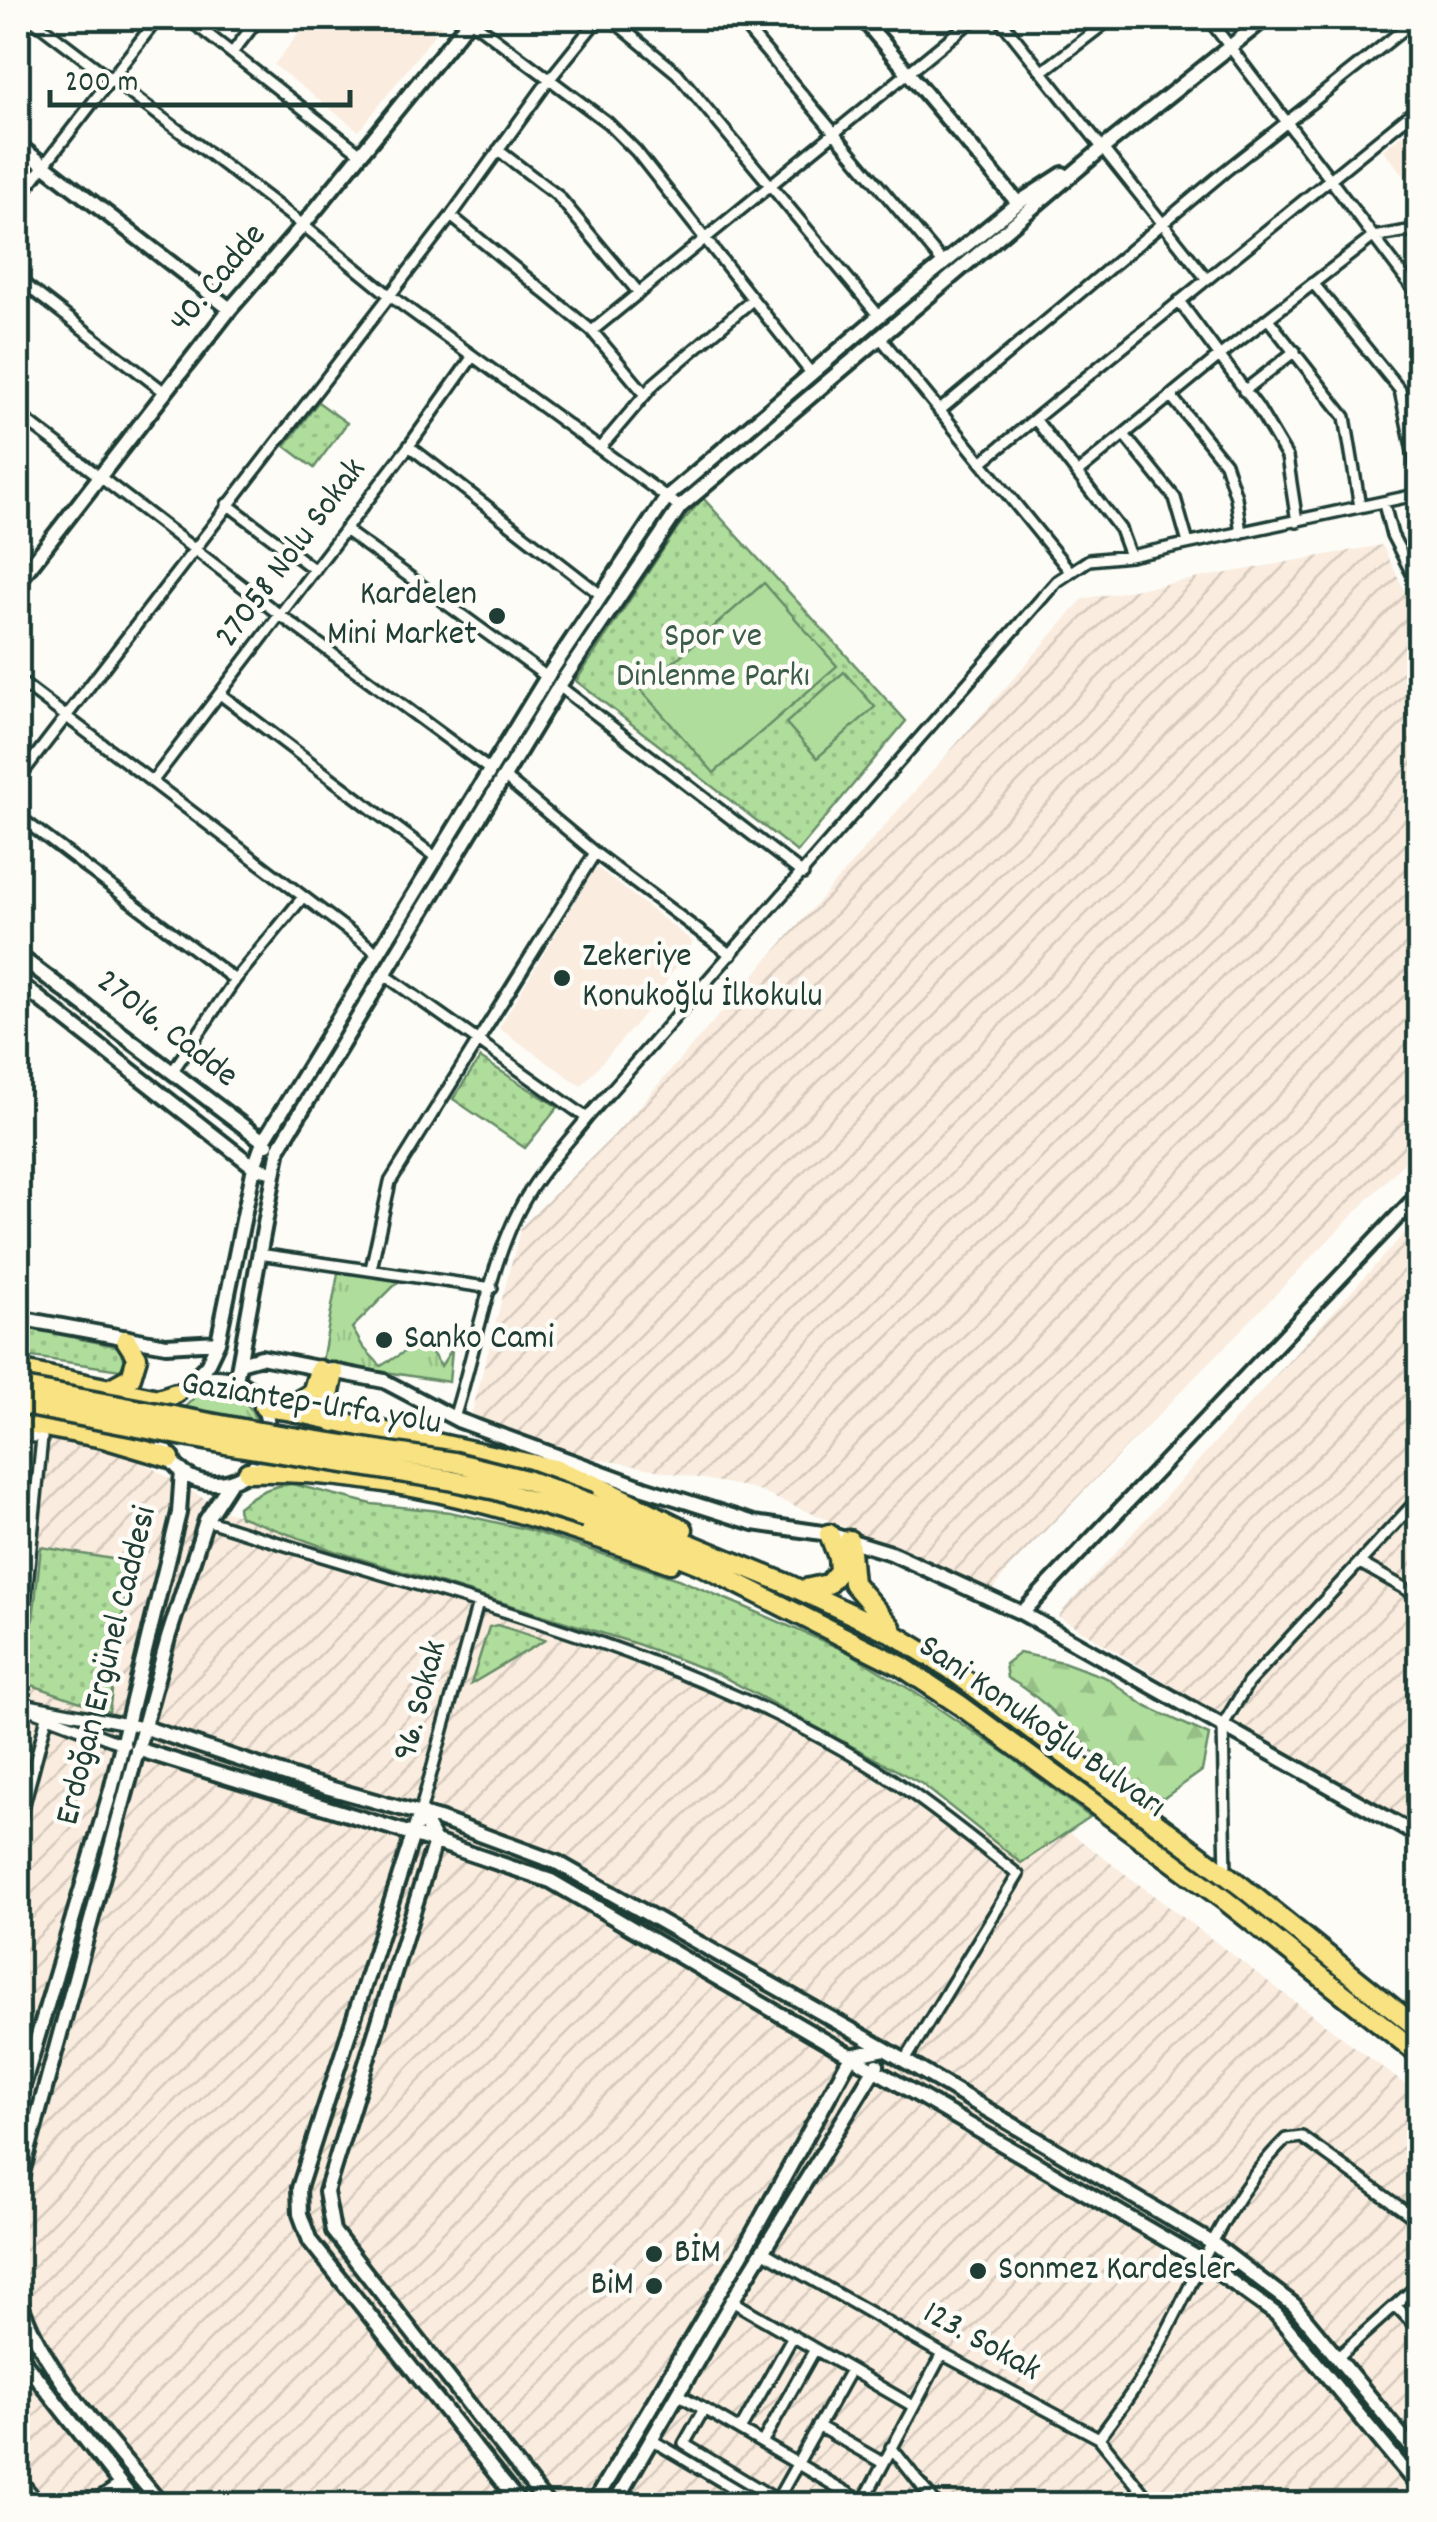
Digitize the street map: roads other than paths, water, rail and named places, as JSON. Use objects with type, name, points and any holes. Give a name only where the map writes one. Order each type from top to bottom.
[{"type":"highway","points":[[107,1390],[131,1377],[136,1358],[126,1340]]},
{"type":"highway","points":[[18,1370],[158,1399],[183,1388]]},
{"type":"highway","points":[[284,1409],[312,1393],[326,1372]]},
{"type":"highway","points":[[326,1372],[326,1411],[334,1422]]},
{"type":"highway","name":"Gaziantep-Urfa yolu","points":[[18,1387],[259,1432],[454,1462],[526,1480],[587,1510]]},
{"type":"highway","name":"Gaziantep-Urfa yolu","points":[[18,1404],[226,1444],[449,1480],[587,1510]]},
{"type":"highway","points":[[264,1408],[284,1409],[554,1469],[628,1500],[792,1587],[828,1584],[839,1571],[830,1534]]},
{"type":"highway","points":[[18,1422],[103,1438],[176,1464]]},
{"type":"highway","points":[[240,1476],[306,1471],[454,1494],[765,1596]]},
{"type":"highway","name":"Sani Konukoğlu Bulvarı","points":[[587,1510],[792,1587],[906,1642],[949,1668],[1226,1874],[1420,2030]]},
{"type":"highway","name":"Sani Konukoğlu Bulvarı","points":[[587,1510],[901,1666],[1226,1901],[1420,2055]]},
{"type":"highway","points":[[849,1540],[853,1583],[873,1610],[906,1642]]},
{"type":"street","points":[[31,18],[389,295],[680,507]]},
{"type":"street","points":[[18,199],[158,18]]},
{"type":"street","points":[[188,18],[361,154]]},
{"type":"street","points":[[232,53],[260,18]]},
{"type":"street","points":[[469,18],[608,123],[636,151],[811,373]]},
{"type":"street","name":"40. Cadde","points":[[18,582],[230,309],[303,225],[469,18]]},
{"type":"street","points":[[18,780],[599,18]]},
{"type":"street","points":[[610,18],[678,72],[879,316]]},
{"type":"street","points":[[738,18],[944,264]]},
{"type":"street","points":[[862,18],[1018,204]]},
{"type":"street","points":[[592,331],[975,18]]},
{"type":"street","points":[[999,18],[1206,278]]},
{"type":"street","points":[[1208,18],[1420,298]]},
{"type":"street","points":[[240,1476],[215,1483],[197,1480],[176,1464],[163,1442],[166,1408],[207,1365],[218,1342],[262,1142],[490,770],[680,507],[1103,148],[1266,18]]},
{"type":"street","points":[[939,411],[1286,120],[1418,18]]},
{"type":"street","points":[[1043,71],[1108,19]]},
{"type":"street","points":[[982,462],[1420,106]]},
{"type":"street","points":[[18,145],[230,309]]},
{"type":"street","points":[[236,1381],[279,1148],[504,778],[601,595],[667,497],[879,316],[1018,204],[1103,148]]},
{"type":"street","points":[[498,150],[558,196],[639,293]]},
{"type":"street","points":[[451,216],[592,331],[645,394]]},
{"type":"street","points":[[1078,472],[1373,236],[1420,228]]},
{"type":"street","points":[[18,279],[166,393]]},
{"type":"street","points":[[1312,282],[1400,390],[1420,484]]},
{"type":"street","points":[[600,448],[645,394],[752,301]]},
{"type":"street","points":[[1179,301],[1287,457],[1297,522]]},
{"type":"street","points":[[1268,318],[1345,416],[1360,507]]},
{"type":"street","points":[[879,336],[1069,570]]},
{"type":"street","points":[[1244,392],[1294,351]]},
{"type":"street","name":"27058 Nolu Sokak","points":[[152,782],[409,446],[473,356]]},
{"type":"street","points":[[1170,396],[1226,463],[1241,533]]},
{"type":"street","points":[[18,414],[490,770]]},
{"type":"street","points":[[1035,418],[1120,529],[1130,556]]},
{"type":"street","points":[[1125,436],[1175,498],[1188,543]]},
{"type":"street","points":[[409,446],[601,595]]},
{"type":"street","points":[[454,1418],[511,1227],[529,1192],[587,1118],[1069,570],[1089,560],[1130,556],[1420,494]]},
{"type":"street","points":[[227,504],[314,570]]},
{"type":"street","points":[[1384,504],[1392,534],[1420,589]]},
{"type":"street","points":[[345,530],[553,682],[803,874]]},
{"type":"street","points":[[18,680],[379,954]]},
{"type":"street","points":[[220,694],[438,859]]},
{"type":"street","points":[[504,778],[595,853],[731,954]]},
{"type":"street","points":[[18,816],[234,980]]},
{"type":"street","points":[[370,1269],[390,1182],[595,853]]},
{"type":"street","points":[[172,1072],[234,980],[303,897]]},
{"type":"street","name":"27016. Cadde","points":[[18,955],[262,1142],[279,1148]]},
{"type":"street","points":[[385,975],[587,1118]]},
{"type":"street","name":"27016. Cadde","points":[[18,982],[254,1166],[273,1172]]},
{"type":"street","points":[[1022,1613],[1420,1194]]},
{"type":"street","points":[[259,1254],[492,1288]]},
{"type":"street","points":[[18,1318],[166,1345],[218,1342]]},
{"type":"street","points":[[240,1363],[261,1357],[384,1381],[454,1418],[644,1488],[754,1523],[830,1534],[891,1553],[1022,1613],[1420,1837]]},
{"type":"street","points":[[18,2188],[143,1727],[206,1520],[240,1476],[260,1459],[267,1442],[268,1416],[254,1392],[236,1381],[206,1377],[183,1388]]},
{"type":"street","points":[[18,1434],[42,1438],[21,1596],[18,1674]]},
{"type":"street","name":"Erdoğan Ergünel Caddesi","points":[[18,2103],[111,1790],[179,1513],[176,1464]]},
{"type":"street","points":[[1226,1874],[1223,1724],[1248,1684],[1420,1497]]},
{"type":"street","points":[[206,1520],[478,1603],[668,1670],[764,1711],[888,1778],[1018,1874],[905,2061]]},
{"type":"street","points":[[1360,1562],[1420,1597]]},
{"type":"street","name":"96. Sokak","points":[[420,1813],[478,1603]]},
{"type":"street","points":[[18,1703],[143,1727],[420,1813],[558,1863],[905,2061],[1212,2243],[1302,2311],[1420,2458]]},
{"type":"street","points":[[18,1703],[120,1744],[551,1881],[1201,2260],[1276,2314],[1420,2489]]},
{"type":"street","points":[[18,1828],[47,1717]]},
{"type":"street","points":[[258,1786],[263,1766]]},
{"type":"street","points":[[420,1813],[299,2188],[300,2214],[310,2241],[520,2504]]},
{"type":"street","points":[[420,1813],[434,1842],[326,2192],[333,2231],[547,2504]]},
{"type":"street","points":[[65,1942],[83,1948]]},
{"type":"street","points":[[851,2056],[885,2050]]},
{"type":"street","points":[[614,2504],[885,2050]]},
{"type":"street","points":[[592,2504],[740,2258],[851,2056]]},
{"type":"street","points":[[18,2121],[36,2123]]},
{"type":"street","points":[[1099,2438],[1144,2375],[1201,2260],[1253,2178],[1286,2139],[1302,2137],[1420,2222]]},
{"type":"street","name":"123. Sokak","points":[[764,2252],[1099,2438],[1152,2504]]},
{"type":"street","points":[[1338,2357],[1420,2283]]},
{"type":"street","points":[[18,2294],[40,2348],[161,2504]]},
{"type":"street","points":[[732,2301],[912,2406]]},
{"type":"street","points":[[1396,2306],[1420,2331]]},
{"type":"street","points":[[740,2430],[793,2336]]},
{"type":"street","points":[[18,2346],[26,2364],[136,2504]]},
{"type":"street","points":[[762,2444],[815,2350]]},
{"type":"street","points":[[678,2394],[862,2504],[942,2354]]},
{"type":"street","points":[[704,2409],[684,2444],[776,2500],[850,2370]]},
{"type":"street","points":[[818,2426],[883,2463]]},
{"type":"street","points":[[86,2440],[100,2428]]},
{"type":"street","points":[[652,2440],[760,2504]]},
{"type":"street","points":[[892,2447],[936,2504]]},
{"type":"street","points":[[18,2476],[40,2504]]},
{"type":"street","points":[[92,2504],[120,2484]]},
{"type":"place","name":"Kardelen Mini Market","points":[[497,616]]},
{"type":"place","name":"Zekeriye Konukoğlu İlkokulu","points":[[562,978]]},
{"type":"place","name":"Sanko Cami","points":[[384,1340]]},
{"type":"place","name":"BİM","points":[[654,2254]]},
{"type":"place","name":"Sonmez Kardesler","points":[[978,2271]]},
{"type":"place","name":"BiM","points":[[654,2286]]},
{"type":"park label","name":"Spor ve Dinlenme Parkı","points":[[713,658]]}]
